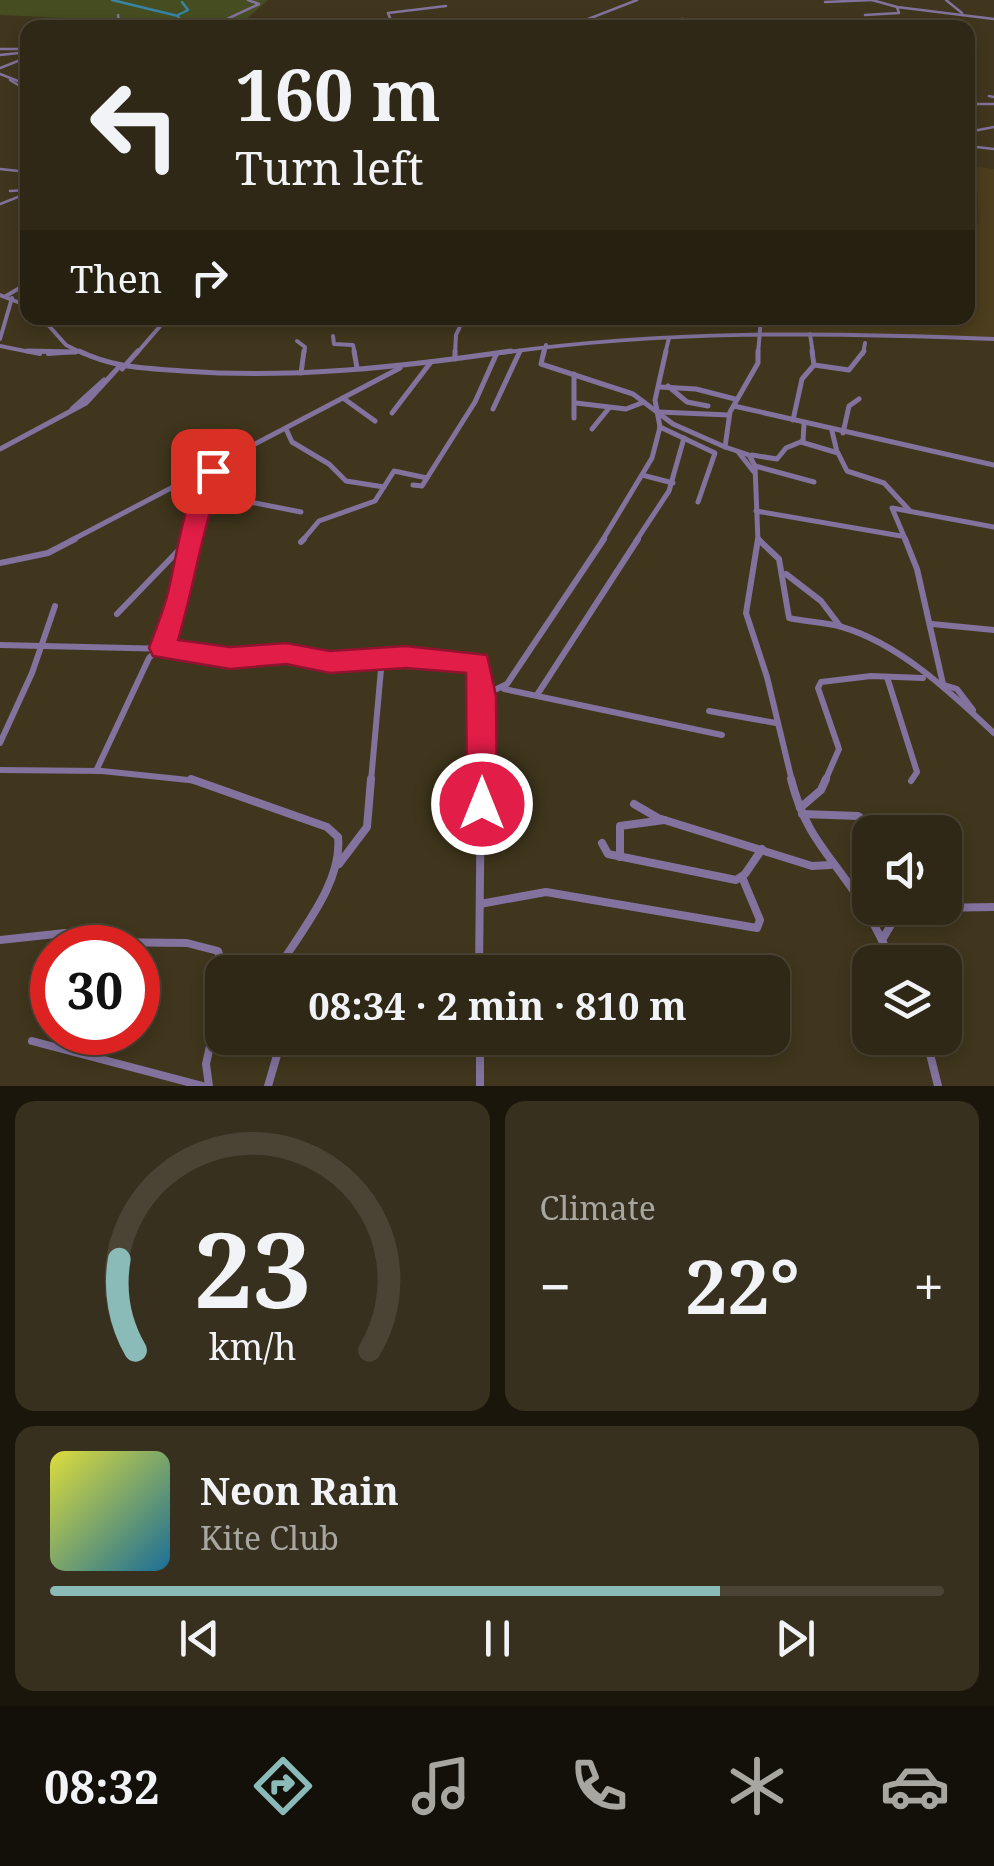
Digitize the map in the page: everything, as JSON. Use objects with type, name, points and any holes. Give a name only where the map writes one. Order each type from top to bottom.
[{"type":"street","points":[[223,20],[259,4],[248,0]]},
{"type":"street","points":[[628,0],[636,0]]},
{"type":"street","points":[[585,20],[636,0]]},
{"type":"street","points":[[824,2],[872,0],[896,7],[994,19]]},
{"type":"street","points":[[946,0],[964,15]]},
{"type":"street","points":[[391,20],[389,13],[446,6]]},
{"type":"street","points":[[865,15],[899,14],[896,7]]},
{"type":"street","points":[[682,19],[688,20]]},
{"type":"street","points":[[0,52],[20,46]]},
{"type":"street","points":[[11,49],[20,52]]},
{"type":"street","points":[[3,67],[19,68]]},
{"type":"street","points":[[0,75],[20,85]]},
{"type":"street","points":[[2,85],[7,79]]},
{"type":"street","points":[[982,112],[992,105]]},
{"type":"street","points":[[10,192],[20,191]]},
{"type":"street","points":[[6,296],[0,339],[42,354],[76,352],[120,368],[250,376],[402,366],[596,339],[810,334],[994,338]]},
{"type":"street","points":[[49,325],[76,352]]},
{"type":"street","points":[[0,452],[92,398],[161,325]]},
{"type":"street","points":[[455,359],[461,325]]},
{"type":"street","points":[[725,447],[734,403],[758,363],[759,325]]},
{"type":"street","points":[[793,420],[802,379],[814,365],[810,334]]},
{"type":"street","points":[[333,336],[334,344],[352,345],[357,368]]},
{"type":"street","points":[[501,688],[623,510],[653,455],[660,427],[655,404],[663,385],[670,338]]},
{"type":"street","points":[[298,341],[305,347],[301,373]]},
{"type":"street","points":[[814,365],[849,370],[864,358],[865,343]]},
{"type":"street","points":[[546,345],[540,364],[629,392],[660,414],[725,447],[778,460],[786,448],[801,442],[838,453]]},
{"type":"street","points":[[492,408],[520,352]]},
{"type":"street","points":[[413,485],[422,486],[475,402],[496,354]]},
{"type":"street","points":[[392,413],[431,362]]},
{"type":"street","points":[[0,563],[48,553],[402,366]]},
{"type":"street","points":[[574,374],[574,418]]},
{"type":"street","points":[[663,385],[832,431],[994,466]]},
{"type":"street","points":[[663,385],[686,402],[708,406]]},
{"type":"street","points":[[343,398],[376,420]]},
{"type":"street","points":[[843,433],[849,406],[858,400]]},
{"type":"street","points":[[576,403],[630,409],[644,402]]},
{"type":"street","points":[[592,430],[609,408]]},
{"type":"street","points":[[660,414],[730,415]]},
{"type":"street","points":[[801,442],[804,424]]},
{"type":"street","points":[[660,427],[716,454],[698,502]]},
{"type":"street","points":[[286,428],[292,442],[329,464],[346,480],[384,487]]},
{"type":"street","points":[[832,431],[847,471],[884,483],[910,511]]},
{"type":"street","points":[[537,695],[673,483],[684,438]]},
{"type":"street","points":[[736,451],[755,469],[814,482]]},
{"type":"street","points":[[749,455],[755,469],[758,540],[746,612],[756,636],[801,811],[830,865],[852,888]]},
{"type":"street","points":[[96,771],[149,658],[162,648],[181,592],[187,547],[212,468]]},
{"type":"street","points":[[300,542],[319,521],[373,502],[394,471],[427,478]]},
{"type":"street","points":[[641,475],[673,483]]},
{"type":"street","points":[[204,493],[301,512]]},
{"type":"street","points":[[943,684],[917,569],[892,508],[994,527]]},
{"type":"street","points":[[756,511],[901,536]]},
{"type":"street","points":[[758,540],[775,549],[786,574],[787,617],[840,626],[874,642],[994,733]]},
{"type":"street","points":[[118,614],[187,547]]},
{"type":"street","points":[[786,574],[830,609],[840,626]]},
{"type":"street","points":[[0,742],[55,606]]},
{"type":"street","points":[[932,624],[994,630]]},
{"type":"street","points":[[0,645],[162,648],[230,658],[286,654],[330,662],[382,658],[478,662],[482,696],[479,955]]},
{"type":"street","points":[[286,955],[337,866],[368,828],[382,658]]},
{"type":"street","points":[[801,811],[824,784],[840,746],[818,686],[836,680],[888,677],[929,681],[957,688],[980,720]]},
{"type":"street","points":[[888,677],[917,772],[911,782]]},
{"type":"street","points":[[482,696],[488,690],[501,688],[722,734]]},
{"type":"street","points":[[709,711],[776,723]]},
{"type":"street","points":[[0,770],[96,771],[190,778],[327,826],[338,837],[337,866]]},
{"type":"street","points":[[634,804],[664,820],[812,866],[830,865]]},
{"type":"street","points":[[801,811],[852,815]]},
{"type":"street","points":[[620,856],[620,826],[664,820]]},
{"type":"street","points":[[602,843],[606,852],[620,856],[730,879],[742,878]]},
{"type":"street","points":[[742,878],[762,849]]},
{"type":"street","points":[[479,905],[546,892],[757,928],[760,920],[742,878]]},
{"type":"street","points":[[962,908],[994,908]]},
{"type":"street","points":[[873,925],[884,945]]},
{"type":"street","points":[[882,940],[891,925]]},
{"type":"street","points":[[0,940],[65,933],[109,943],[187,943],[218,951],[219,955]]},
{"type":"street","points":[[83,1055],[206,1086],[208,1055]]},
{"type":"street","points":[[268,1086],[277,1055]]},
{"type":"street","points":[[480,1055],[480,1086]]},
{"type":"street","points":[[930,1055],[938,1086]]},
{"type":"shaded area","points":[[976,166],[994,169],[994,338],[763,334],[762,325],[975,325],[975,224],[979,224]]},
{"type":"green space","points":[[0,0],[268,0],[245,20],[0,15]]},
{"type":"waterway","points":[[112,0],[178,16],[180,20]]},
{"type":"waterway","points":[[178,15],[188,10],[182,2]]},
{"type":"route","points":[[213,471],[194,518],[181,592],[162,648],[230,658],[286,654],[330,662],[406,657],[478,662],[482,696],[482,804]]}]
